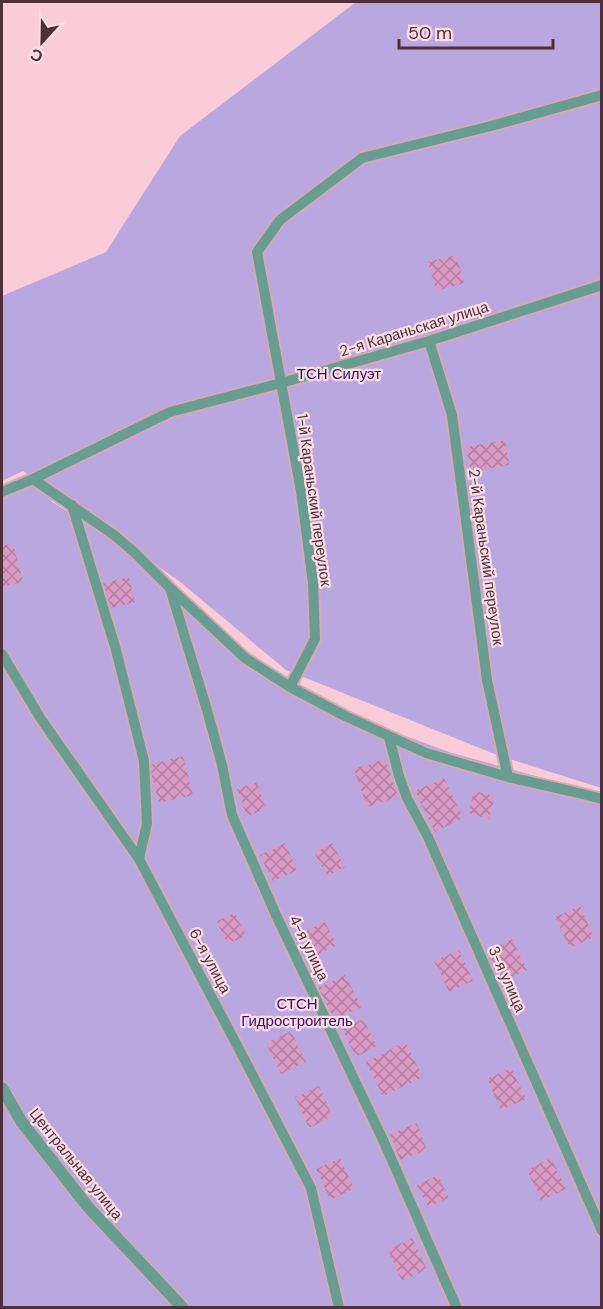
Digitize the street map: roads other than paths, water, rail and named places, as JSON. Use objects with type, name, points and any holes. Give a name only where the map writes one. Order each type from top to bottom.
[{"type":"street","name":"Центральная улица","points":[[2,1088],[21,1121],[88,1207],[183,1308]]},
{"type":"lane","name":"1-й Караньский переулок","points":[[290,687],[315,639],[313,594],[301,491],[257,252],[280,220],[362,158],[491,126],[602,95]]},
{"type":"lane","name":"2-я Караньская улица","points":[[2,492],[170,412],[429,341],[602,285]]},
{"type":"lane","name":"2-й Караньский переулок","points":[[429,341],[452,416],[487,680],[508,777]]},
{"type":"lane","points":[[33,479],[114,535],[245,657],[290,687],[426,753],[508,777],[602,800]]},
{"type":"lane","points":[[71,505],[116,650],[144,760],[147,823],[139,859]]},
{"type":"lane","name":"4-я улица","points":[[170,588],[207,710],[222,765],[232,815],[276,915],[383,1140],[457,1308]]},
{"type":"lane","name":"6-я улица","points":[[2,654],[41,719],[139,859],[311,1188],[339,1308]]},
{"type":"lane","name":"3-я улица","points":[[389,737],[407,798],[428,837],[602,1231]]},
{"type":"park label","name":"ТСН Силуэт","points":[[339,374]]},
{"type":"park label","name":"СТСН Гидростроитель","points":[[297,1012]]}]
